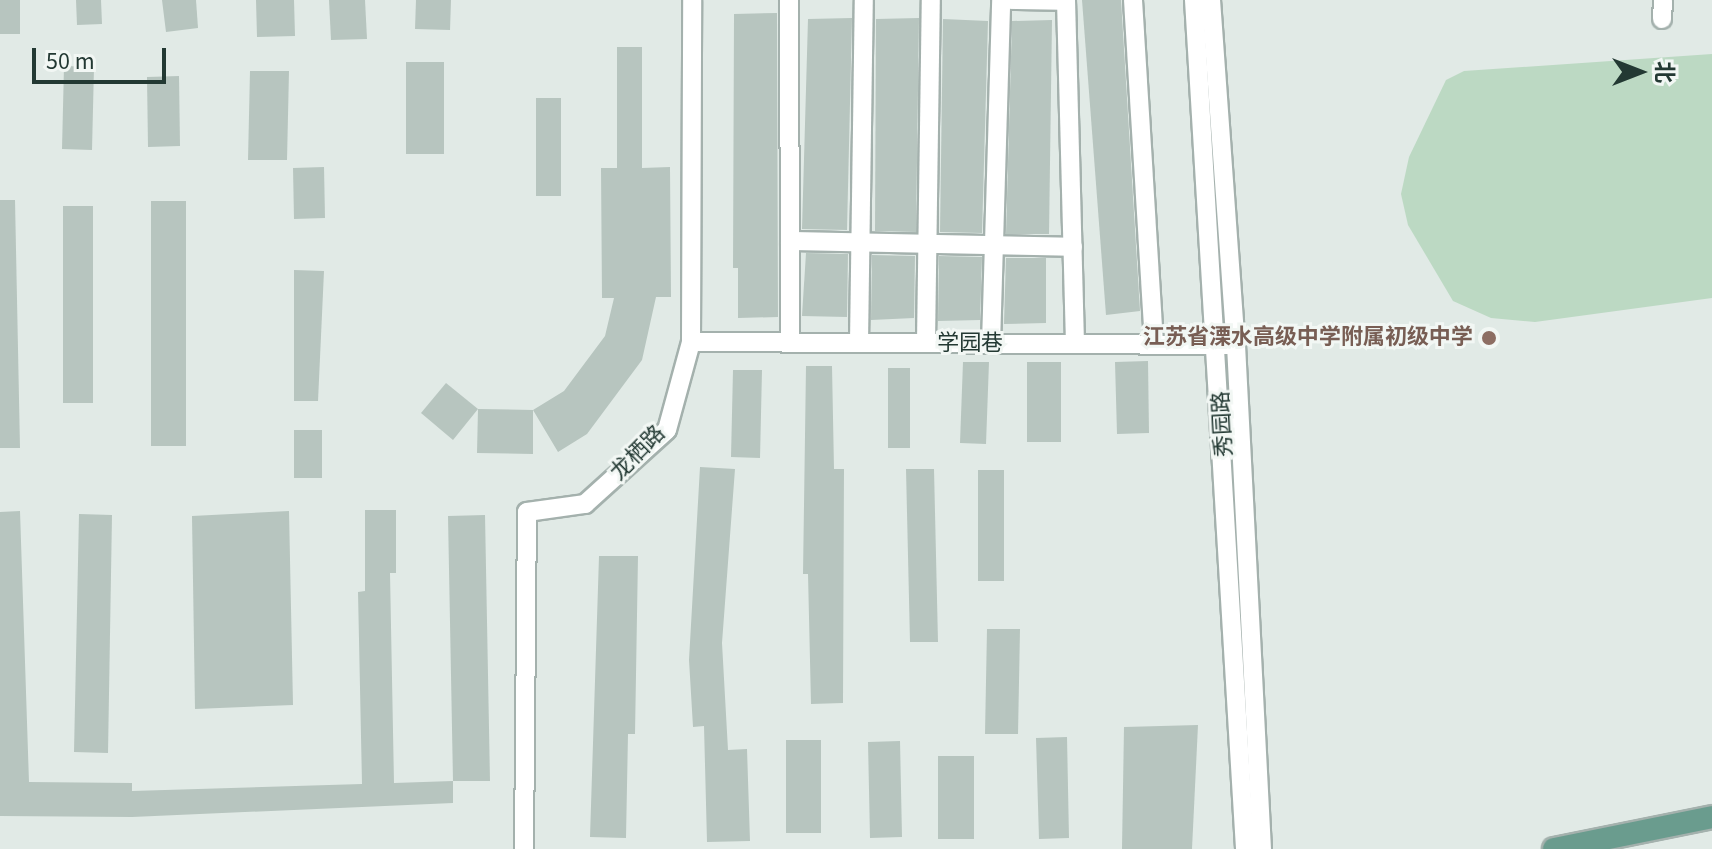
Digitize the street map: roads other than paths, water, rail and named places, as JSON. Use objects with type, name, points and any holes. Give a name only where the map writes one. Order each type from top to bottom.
[{"type":"main road","points":[[1554,849],[1712,817]]},
{"type":"street","name":"龙栖路","points":[[524,849],[527,512],[585,504],[667,430],[691,342],[692,0]]},
{"type":"street","points":[[789,0],[790,343]]},
{"type":"street","points":[[859,343],[864,0]]},
{"type":"street","points":[[926,343],[931,0]]},
{"type":"street","points":[[991,344],[1001,0]]},
{"type":"street","points":[[1011,0],[1066,1],[1075,344]]},
{"type":"street","points":[[1133,0],[1154,344]]},
{"type":"street","name":"秀园路","points":[[1194,0],[1234,345],[1245,849]]},
{"type":"street","name":"秀园路","points":[[1211,0],[1262,849]]},
{"type":"street","points":[[790,241],[1073,247]]},
{"type":"street","name":"学园巷","points":[[691,342],[1234,345]]},
{"type":"place","name":"江苏省溧水高级中学附属初级中学","points":[[1489,338]]}]
